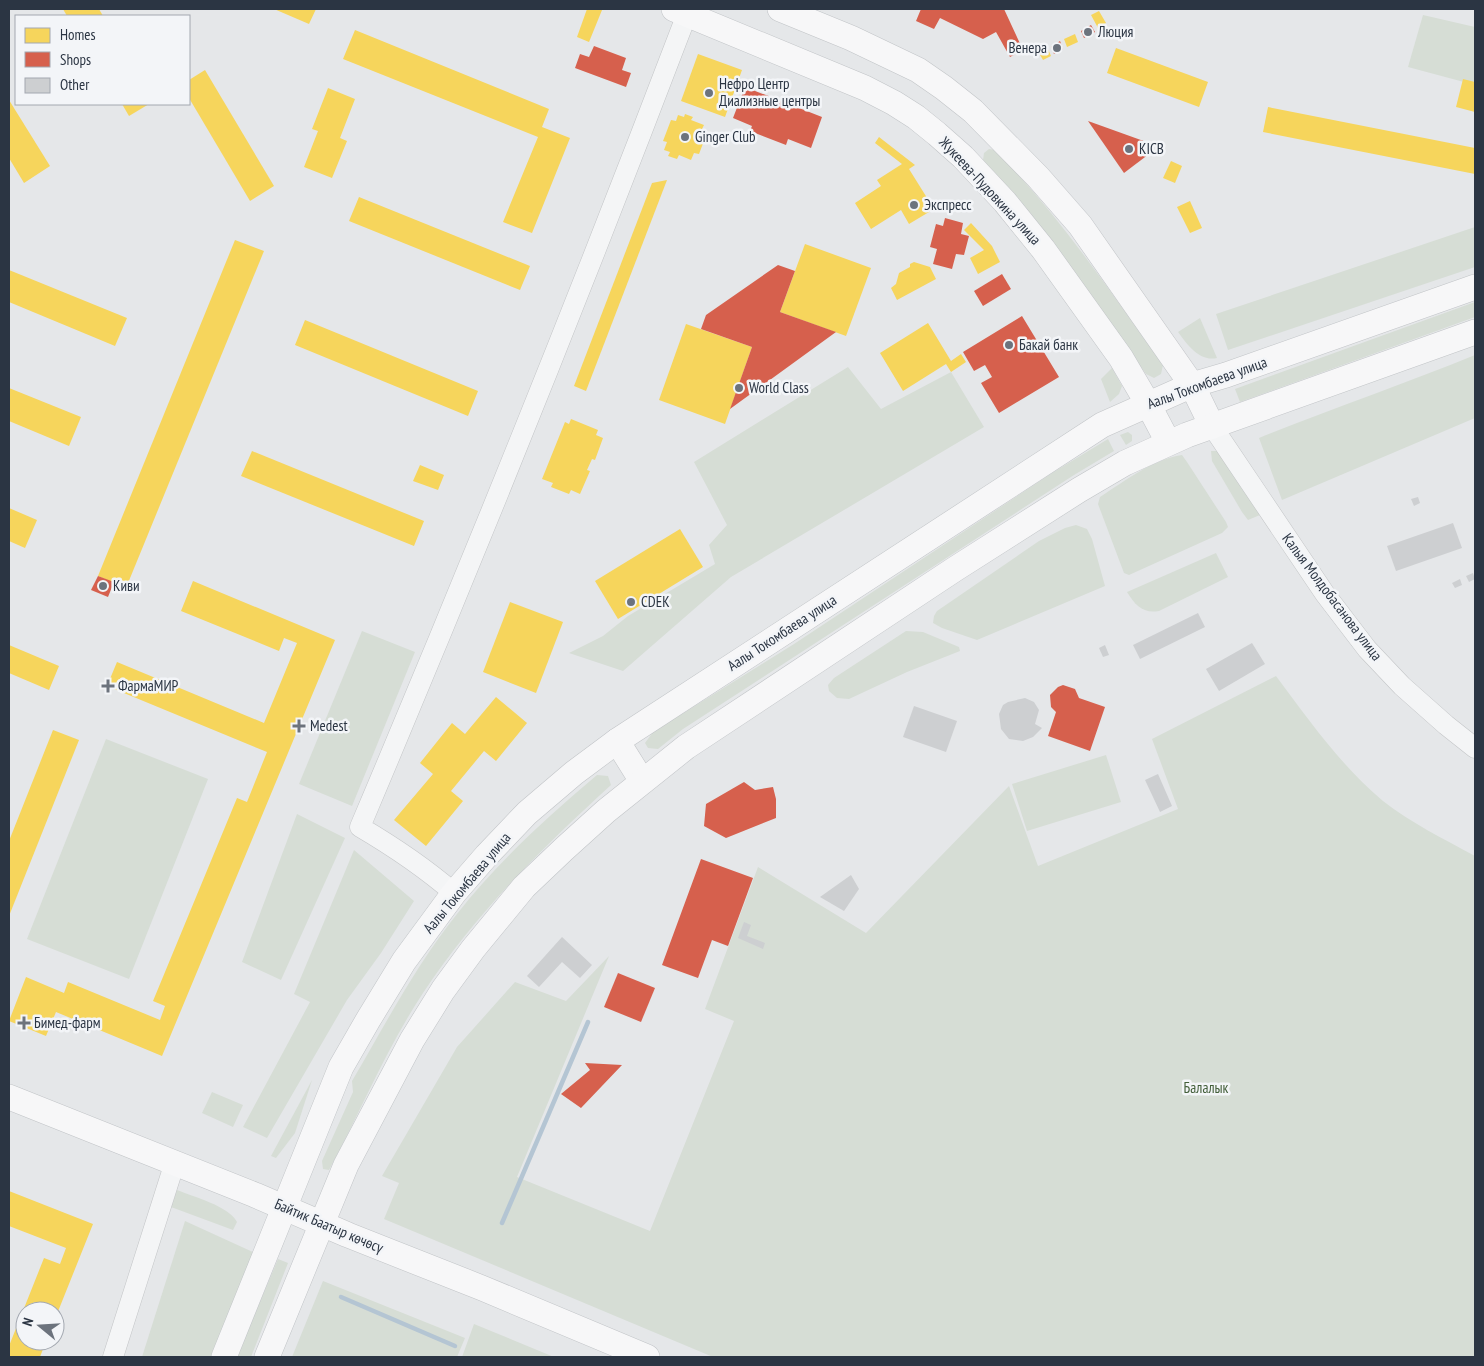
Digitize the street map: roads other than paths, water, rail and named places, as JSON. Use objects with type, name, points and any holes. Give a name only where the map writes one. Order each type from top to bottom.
[{"type":"main road","points":[[780,9],[851,38],[918,70],[973,111],[1080,224],[1192,385],[1212,426]]},
{"type":"main road","name":"Жукеева-Пудовкина улица","points":[[681,11],[865,88],[894,103],[923,122],[963,157],[1005,202],[1043,249],[1121,358],[1168,442]]},
{"type":"main road","points":[[963,157],[990,129]]},
{"type":"main road","name":"Аалы Токомбаева улица","points":[[224,1357],[264,1262],[284,1207],[341,1067],[368,1020],[404,961],[454,893],[487,855],[527,814],[574,773],[617,741],[1102,425],[1192,385],[1226,375],[1475,287]]},
{"type":"main road","points":[[268,1357],[346,1165],[412,1040],[443,990],[473,949],[524,888],[564,849],[642,781],[686,747],[955,569],[1125,463],[1168,442],[1475,332]]},
{"type":"main road","points":[[617,741],[642,781]]},
{"type":"main road","name":"Байтик Баатыр көчөсү","points":[[9,1097],[174,1162],[647,1357]]},
{"type":"street","points":[[454,893],[394,846],[360,827],[452,610],[632,157],[681,11]]},
{"type":"street","name":"Калыя Молдобасанова улица","points":[[1212,426],[1325,594],[1367,649],[1402,686],[1475,748]]},
{"type":"street","points":[[114,1357],[174,1162]]},
{"type":"waterway","points":[[502,1223],[588,1022]]},
{"type":"waterway","points":[[341,1297],[455,1346]]},
{"type":"place","name":"Люция","points":[[1088,32]]},
{"type":"place","name":"Венера","points":[[1057,48]]},
{"type":"place","name":"Нефро Центр Диализные центры","points":[[709,93]]},
{"type":"place","name":"Ginger Club","points":[[685,137]]},
{"type":"place","name":"KICB","points":[[1129,149]]},
{"type":"place","name":"Экспресс","points":[[914,205]]},
{"type":"place","name":"Бакай банк","points":[[1009,345]]},
{"type":"place","name":"World Class","points":[[739,388]]},
{"type":"place","name":"Киви","points":[[103,586]]},
{"type":"place","name":"CDEK","points":[[631,602]]},
{"type":"place","name":"ФармаМИР","points":[[108,686]]},
{"type":"place","name":"Medest","points":[[299,726]]},
{"type":"place","name":"Бимед-фарм","points":[[24,1023]]},
{"type":"park label","name":"Балалык","points":[[1206,1088]]}]
